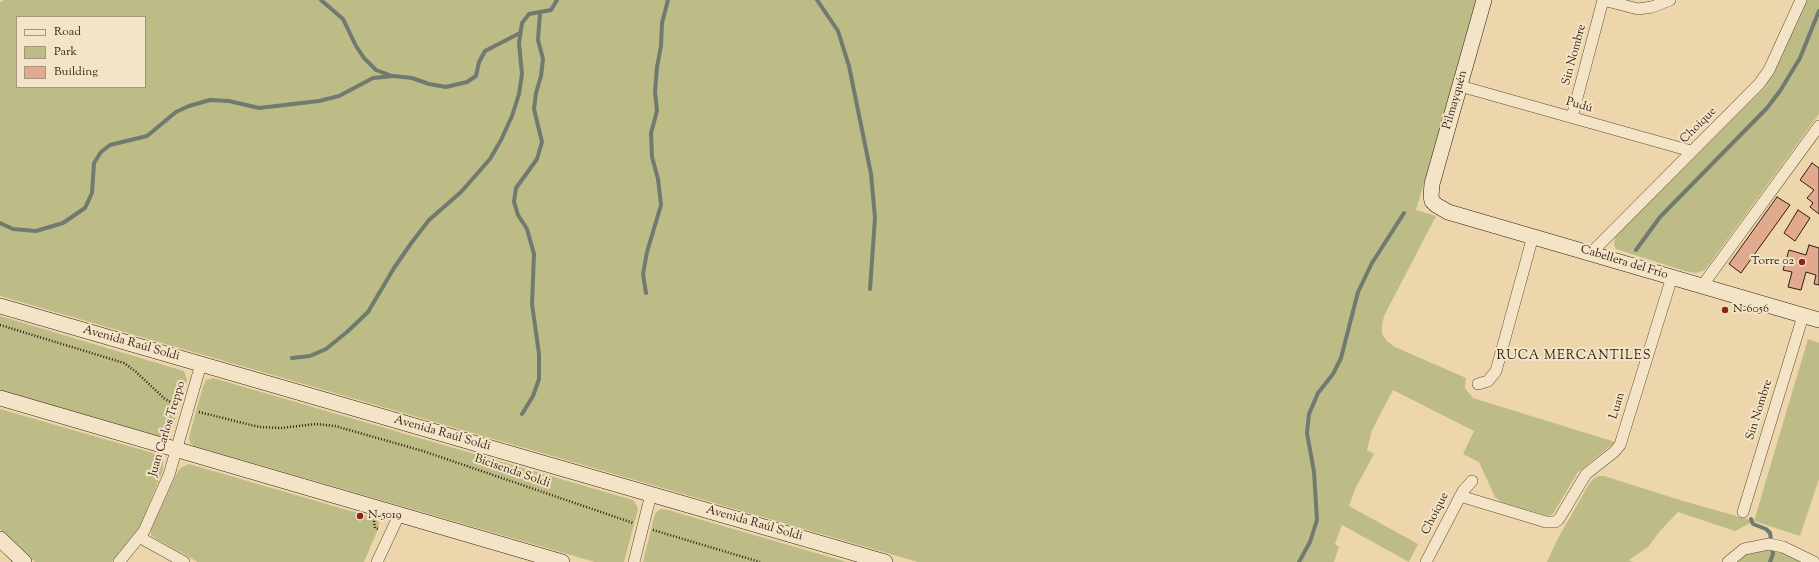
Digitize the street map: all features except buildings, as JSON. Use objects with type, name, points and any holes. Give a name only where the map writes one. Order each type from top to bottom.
[{"type":"main road","name":"Pilmayquén","points":[[1432,201],[1432,184],[1484,0]]},
{"type":"main road","name":"Cabellera del Frío","points":[[1432,201],[1448,212],[1819,320]]},
{"type":"main road","name":"Avenida Raúl Soldi","points":[[0,306],[651,494],[876,561]]},
{"type":"main road","points":[[0,398],[562,562]]},
{"type":"main road","points":[[0,539],[24,562]]},
{"type":"street","points":[[1603,0],[1638,9],[1652,7],[1670,0]]},
{"type":"street","name":"Sin Nombre","points":[[1572,117],[1603,0]]},
{"type":"street","name":"Choique","points":[[1590,253],[1764,77],[1801,0]]},
{"type":"street","name":"Pudú","points":[[1460,86],[1691,151]]},
{"type":"street","points":[[1702,286],[1819,126]]},
{"type":"street","points":[[1478,384],[1488,380],[1496,371],[1533,236]]},
{"type":"street","name":"Luan","points":[[1460,496],[1546,522],[1555,522],[1559,519],[1586,474],[1614,452],[1620,445],[1672,277]]},
{"type":"street","name":"Sin Nombre","points":[[1743,512],[1803,316]]},
{"type":"street","name":"Juan Carlos Treppo","points":[[119,562],[148,524],[171,469],[201,364]]},
{"type":"street","name":"Choique","points":[[1426,562],[1460,496],[1472,481]]},
{"type":"street","points":[[634,562],[651,494]]},
{"type":"street","points":[[377,562],[399,514]]},
{"type":"street","points":[[139,537],[184,562]]},
{"type":"street","points":[[1728,562],[1744,549],[1772,544],[1814,562]]},
{"type":"path","points":[[0,325],[124,363],[135,371],[165,399],[179,406]]},
{"type":"path","name":"Bicisenda Soldi","points":[[196,411],[259,427],[281,428],[316,424],[335,426],[423,451],[634,524]]},
{"type":"path","points":[[375,518],[373,522],[375,528],[378,529]]},
{"type":"path","points":[[651,529],[760,562]]},
{"type":"green space","points":[[4,0],[1478,0],[1416,210],[1436,216],[1384,316],[1382,334],[1387,341],[1395,347],[1466,378],[1465,388],[1473,398],[1615,442],[1578,472],[1553,514],[1549,516],[1501,502],[1495,497],[1479,462],[1463,454],[1474,431],[1393,390],[1372,430],[1367,450],[1374,454],[1355,489],[1349,506],[1418,544],[1409,562],[1342,525],[1335,544],[1339,547],[1334,562],[918,562],[0,296],[0,2]]},
{"type":"green space","points":[[1807,0],[1819,0],[1819,114],[1705,270],[1696,273],[1685,271],[1616,249],[1614,245],[1615,237],[1620,230],[1765,87]]},
{"type":"green space","points":[[0,316],[184,371],[187,380],[170,434],[159,436],[0,390]]},
{"type":"green space","points":[[1808,339],[1819,343],[1819,479],[1800,536],[1754,521]]},
{"type":"green space","points":[[213,378],[633,500],[638,509],[624,562],[595,562],[194,446],[190,443],[189,437],[203,386],[206,380]]},
{"type":"green space","points":[[0,409],[153,453],[163,460],[163,470],[138,531],[112,562],[35,562],[0,529]]},
{"type":"green space","points":[[189,464],[375,518],[379,523],[378,529],[364,562],[198,562],[156,539],[151,535],[151,530],[178,471],[182,467]]},
{"type":"green space","points":[[1598,476],[1604,476],[1754,521],[1735,531],[1678,512],[1660,531],[1648,547],[1629,560],[1633,562],[1547,562],[1557,540],[1589,484]]},
{"type":"green space","points":[[661,509],[847,562],[643,562],[654,517],[656,512]]},
{"type":"green space","points":[[1770,549],[1778,551],[1801,562],[1735,562],[1746,554]]},
{"type":"waterway","points":[[321,0],[343,19],[356,46],[364,58],[376,70],[392,76]]},
{"type":"waterway","points":[[292,358],[310,356],[326,349],[368,312],[394,268],[429,220],[461,192],[490,159],[512,116],[519,94],[522,74],[519,43],[522,23],[529,14],[551,10],[557,0]]},
{"type":"waterway","points":[[646,293],[643,274],[647,252],[661,205],[658,179],[652,157],[651,133],[657,111],[655,92],[657,67],[661,46],[662,23],[668,0]]},
{"type":"waterway","points":[[817,0],[838,31],[849,66],[871,174],[875,218],[870,289]]},
{"type":"waterway","points":[[1636,250],[1660,217],[1767,108],[1780,91],[1800,58],[1819,11]]},
{"type":"waterway","points":[[522,414],[533,396],[539,379],[539,354],[532,304],[534,254],[527,229],[518,215],[514,202],[516,188],[537,159],[542,142],[534,109],[543,59],[538,40],[540,13]]},
{"type":"waterway","points":[[0,223],[13,229],[36,231],[63,223],[85,208],[92,193],[94,163],[101,152],[110,145],[147,136],[176,112],[189,106],[210,100],[229,101],[259,108],[319,101],[339,96],[373,78],[394,76],[412,78],[429,84],[446,87],[467,82],[476,76],[479,62],[485,51],[520,33]]},
{"type":"waterway","points":[[1299,562],[1310,542],[1317,520],[1314,472],[1307,433],[1309,414],[1318,393],[1333,374],[1341,358],[1358,292],[1372,263],[1404,213]]},
{"type":"waterway","points":[[1751,519],[1753,524],[1766,529],[1770,533],[1773,554],[1770,562]]},
{"type":"place","name":"Torre 02","points":[[1802,262]]},
{"type":"place","name":"N-6056","points":[[1725,310]]},
{"type":"place","name":"N-5019","points":[[360,516]]},
{"type":"district","name":"RUCA MERCANTILES","points":[[1574,357]]}]
